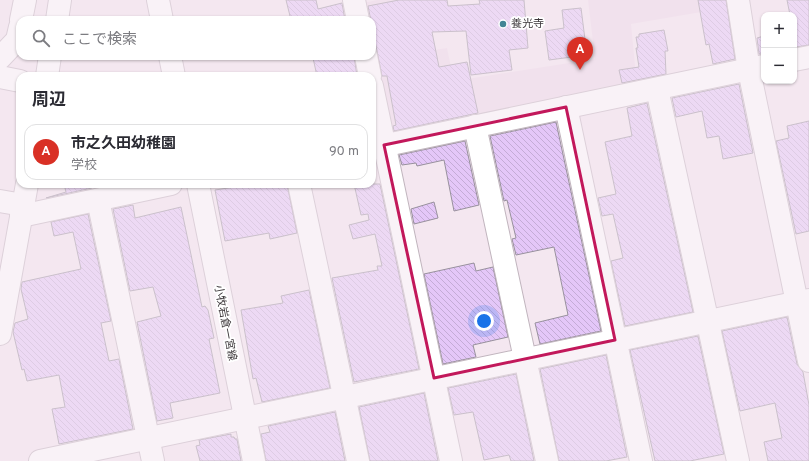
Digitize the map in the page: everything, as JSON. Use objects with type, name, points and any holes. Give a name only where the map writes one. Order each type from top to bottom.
[{"type":"street","points":[[22,16],[25,0]]},
{"type":"street","points":[[58,16],[60,0]]},
{"type":"street","points":[[158,0],[161,16]]},
{"type":"street","points":[[354,0],[357,16]]},
{"type":"street","points":[[738,0],[757,68],[803,301],[809,361]]},
{"type":"street","points":[[0,58],[16,42]]},
{"type":"street","points":[[797,59],[809,57]]},
{"type":"street","points":[[48,72],[49,60]]},
{"type":"street","points":[[171,60],[173,72]]},
{"type":"street","points":[[367,60],[369,72]]},
{"type":"street","points":[[378,146],[757,68]]},
{"type":"street","points":[[0,77],[16,80]]},
{"type":"street","points":[[657,89],[738,461]]},
{"type":"street","points":[[566,107],[641,461]]},
{"type":"street","points":[[376,126],[378,146],[434,378],[451,461]]},
{"type":"street","points":[[475,126],[546,461]]},
{"type":"street","points":[[1,327],[26,188]]},
{"type":"street","points":[[0,201],[22,211],[98,200],[153,188]]},
{"type":"street","name":"小牧岩倉一宮線","points":[[199,188],[244,418],[254,461]]},
{"type":"street","points":[[300,188],[358,461]]},
{"type":"street","points":[[98,200],[153,461]]},
{"type":"street","points":[[52,460],[148,438],[803,301]]},
{"type":"highlighted area","points":[[566,107],[615,340],[434,378],[384,145]]},
{"type":"shaded area","points":[[377,0],[411,0],[422,52],[447,48],[454,81],[595,59],[588,0],[730,0],[731,7],[631,24],[637,86],[392,137],[375,60],[376,16],[365,16],[363,3]]},
{"type":"building","points":[[286,0],[316,0],[318,9],[342,3],[344,16],[290,16]]},
{"type":"building","points":[[399,0],[447,0],[448,6],[480,4],[479,0],[524,0],[528,48],[509,50],[512,70],[471,75],[466,31],[432,32],[439,67],[467,62],[478,113],[394,131],[393,126],[396,125],[387,76],[382,76],[376,46],[376,16],[370,16],[368,6]]},
{"type":"building","points":[[698,0],[726,0],[735,59],[713,64],[709,44],[706,45]]},
{"type":"building","points":[[787,0],[809,0],[809,45],[797,47],[797,12],[789,12]]},
{"type":"building","points":[[581,8],[587,55],[549,60],[545,31],[564,28],[562,10]]},
{"type":"building","points":[[664,30],[668,51],[665,51],[666,74],[622,83],[619,70],[639,67],[636,37],[639,37],[639,34]]},
{"type":"building","points":[[761,37],[761,54],[759,54],[757,38]]},
{"type":"building","points":[[313,60],[355,60],[356,72],[316,72]]},
{"type":"building","points":[[739,84],[753,153],[723,159],[719,136],[707,138],[702,111],[676,117],[672,98]]},
{"type":"building","points":[[647,103],[693,312],[625,326],[611,261],[623,258],[613,214],[602,216],[598,198],[616,194],[605,142],[632,136],[627,108]]},
{"type":"building","points":[[809,121],[809,231],[796,234],[776,141],[789,138],[787,126]]},
{"type":"building","points":[[556,122],[601,331],[540,344],[535,323],[568,315],[554,247],[516,255],[512,239],[516,238],[507,200],[504,201],[490,136]]},
{"type":"building","points":[[465,141],[479,205],[454,211],[444,160],[417,166],[416,163],[402,165],[399,155]]},
{"type":"building","points":[[376,184],[380,184],[419,369],[354,382],[332,278],[378,270],[377,266],[382,266],[375,234],[353,239],[349,225],[369,220],[368,214],[361,215],[355,188],[376,188]]},
{"type":"building","points":[[65,188],[92,188],[46,198],[66,192]]},
{"type":"building","points":[[228,188],[288,188],[297,233],[270,239],[269,233],[225,241],[215,190]]},
{"type":"building","points":[[434,202],[438,218],[414,224],[411,209]]},
{"type":"building","points":[[133,205],[135,218],[181,207],[202,307],[205,306],[208,310],[214,338],[209,339],[220,393],[170,403],[173,418],[157,421],[137,322],[161,316],[153,287],[130,291],[113,209]]},
{"type":"building","points":[[88,214],[111,321],[101,323],[109,361],[119,359],[133,429],[59,444],[52,409],[65,407],[59,375],[27,381],[24,369],[22,370],[13,332],[15,323],[28,319],[21,289],[22,282],[81,269],[73,232],[54,236],[51,222]]},
{"type":"building","points":[[474,263],[476,271],[493,267],[508,337],[473,345],[476,357],[443,364],[424,274]]},
{"type":"building","points":[[309,290],[330,388],[262,402],[256,378],[253,379],[241,310],[283,303],[281,296]]},
{"type":"building","points":[[787,317],[797,364],[803,372],[809,405],[809,461],[768,461],[764,442],[782,438],[775,403],[740,411],[722,331]]},
{"type":"building","points":[[698,336],[724,454],[690,461],[655,461],[630,350]]},
{"type":"building","points":[[606,355],[627,457],[606,461],[559,461],[540,369]]},
{"type":"building","points":[[516,374],[534,461],[511,461],[509,455],[484,460],[473,412],[454,415],[448,388]]},
{"type":"building","points":[[424,393],[438,461],[370,461],[359,407]]},
{"type":"building","points":[[335,412],[345,461],[266,461],[261,434],[270,432],[268,426]]},
{"type":"building","points":[[231,434],[231,437],[237,439],[241,461],[200,461],[196,446],[200,445],[199,440]]},
{"type":"place","name":"養光寺","points":[[503,24]]},
{"type":"place","name":"市之久田幼稚園","points":[[580,70]]}]
